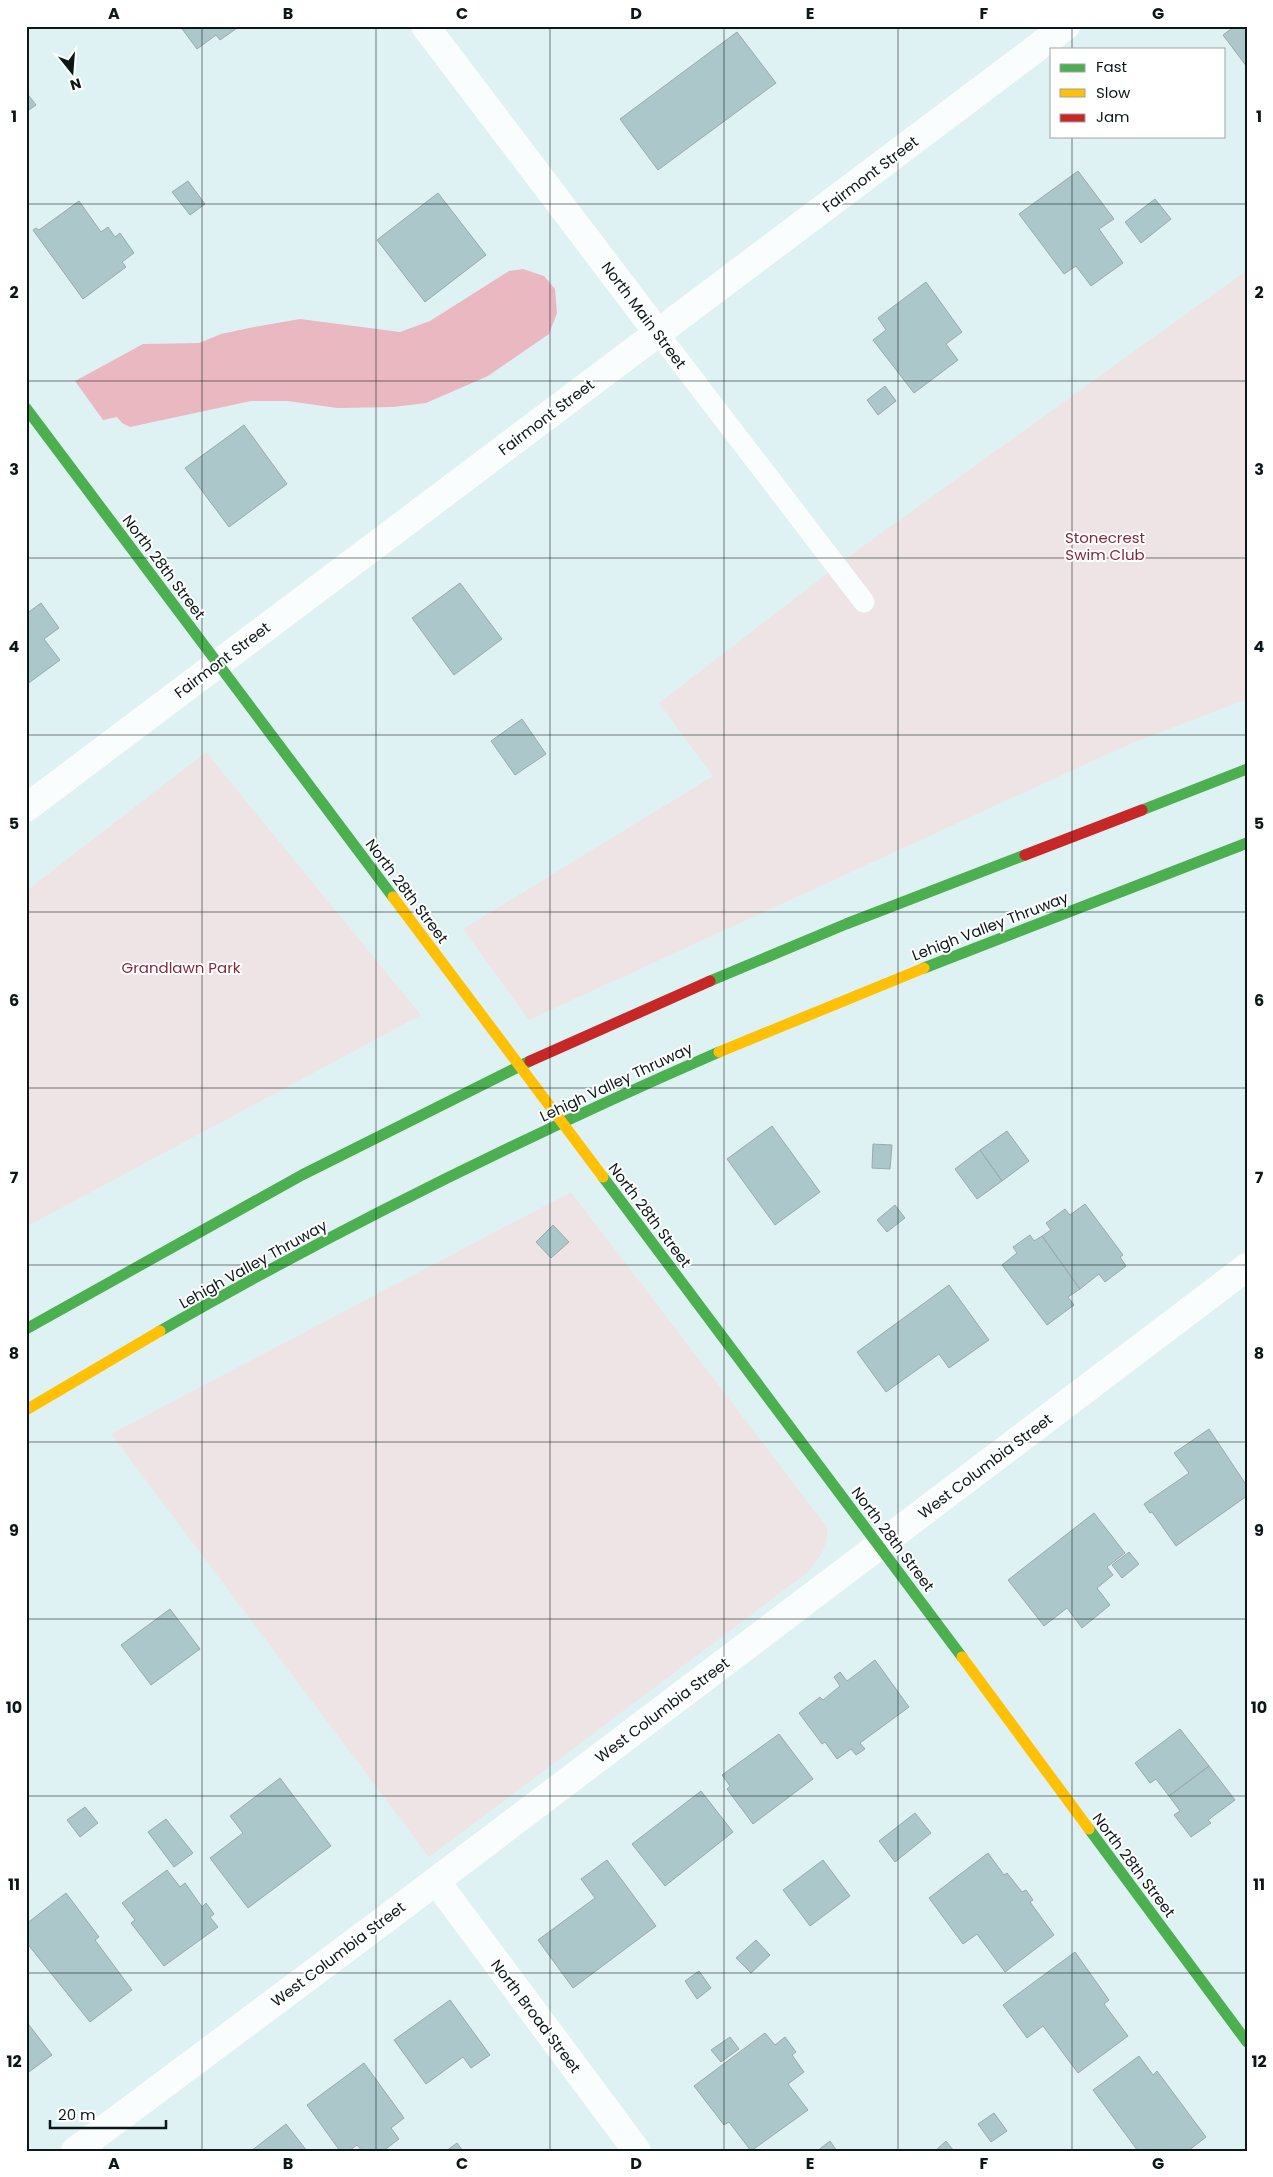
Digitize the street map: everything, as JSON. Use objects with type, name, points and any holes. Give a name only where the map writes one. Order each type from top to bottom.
[{"type":"main road","name":"North 28th Street","points":[[26,408],[879,1546],[1247,2042]]},
{"type":"main road","points":[[26,1329],[294,1180],[428,1112],[618,1020],[846,924],[1247,769]]},
{"type":"main road","name":"Lehigh Valley Thruway","points":[[26,1410],[210,1304],[334,1236],[660,1077],[872,988],[1247,843]]},
{"type":"street","name":"North Main Street","points":[[425,26],[658,333]]},
{"type":"street","name":"Fairmont Street","points":[[26,808],[1066,26]]},
{"type":"street","name":"West Columbia Street","points":[[75,2151],[436,1881],[1247,1267]]},
{"type":"street","name":"North Broad Street","points":[[436,1881],[637,2151]]},
{"type":"lane","name":"North Main Street","points":[[658,333],[864,602]]},
{"type":"green space","name":"Stonecrest Swim Club","points":[[1247,270],[1247,699],[1123,747],[529,1020],[463,929],[713,776],[659,703],[855,552]]},
{"type":"green space","name":"Grandlawn Park","points":[[206,752],[421,1015],[26,1227],[26,891]]},
{"type":"green space","points":[[571,1192],[827,1527],[825,1546],[807,1573],[429,1857],[111,1434]]},
{"type":"shaded area","points":[[523,269],[544,276],[555,289],[557,313],[549,334],[488,376],[426,403],[393,407],[337,408],[288,401],[251,401],[130,427],[122,423],[117,417],[103,420],[75,381],[143,344],[199,343],[221,334],[300,319],[400,332],[430,321],[509,271]]},
{"type":"building","points":[[180,26],[240,26],[220,40],[216,35],[197,49]]},
{"type":"building","points":[[1235,26],[1247,26],[1247,67],[1223,35]]},
{"type":"building","points":[[737,32],[776,83],[658,170],[620,119]]},
{"type":"building","points":[[26,92],[36,105],[26,112]]},
{"type":"building","points":[[1078,171],[1114,219],[1099,229],[1123,263],[1091,286],[1076,266],[1064,274],[1019,214]]},
{"type":"building","points":[[188,181],[205,204],[190,215],[172,192]]},
{"type":"building","points":[[438,193],[486,255],[425,302],[377,240]]},
{"type":"building","points":[[1155,199],[1171,219],[1141,243],[1125,222]]},
{"type":"building","points":[[79,201],[101,232],[108,227],[115,237],[120,233],[134,253],[122,262],[126,267],[83,299],[33,230],[36,228],[39,230]]},
{"type":"building","points":[[926,282],[962,332],[946,344],[958,360],[914,393],[873,340],[886,330],[878,318]]},
{"type":"building","points":[[885,386],[896,401],[878,415],[867,400]]},
{"type":"building","points":[[244,425],[287,484],[229,527],[185,468]]},
{"type":"building","points":[[460,583],[502,639],[454,675],[412,618]]},
{"type":"building","points":[[41,603],[59,628],[44,639],[60,660],[26,685],[26,614]]},
{"type":"building","points":[[522,719],[546,754],[515,775],[491,741]]},
{"type":"building","points":[[772,1126],[820,1192],[775,1225],[727,1159]]},
{"type":"building","points":[[1007,1131],[1029,1161],[1002,1181],[980,1150]]},
{"type":"building","points":[[873,1144],[892,1145],[890,1169],[872,1168]]},
{"type":"building","points":[[980,1150],[1002,1181],[977,1199],[955,1169]]},
{"type":"building","points":[[1085,1204],[1123,1255],[1120,1257],[1126,1266],[1105,1282],[1099,1274],[1080,1289],[1042,1236],[1051,1230],[1046,1223],[1065,1209],[1070,1215]]},
{"type":"building","points":[[895,1205],[905,1218],[887,1232],[877,1220]]},
{"type":"building","points":[[553,1225],[569,1242],[551,1258],[536,1242]]},
{"type":"building","points":[[1030,1235],[1034,1241],[1042,1236],[1080,1289],[1068,1297],[1074,1305],[1047,1325],[1002,1265],[1017,1253],[1013,1247]]},
{"type":"building","points":[[949,1285],[989,1340],[949,1368],[939,1354],[886,1392],[857,1352]]},
{"type":"building","points":[[1209,1429],[1247,1486],[1247,1496],[1176,1546],[1152,1512],[1150,1513],[1144,1504],[1189,1473],[1174,1453]]},
{"type":"building","points":[[1094,1513],[1125,1553],[1107,1567],[1113,1575],[1097,1588],[1110,1605],[1082,1628],[1067,1608],[1044,1626],[1008,1580]]},
{"type":"building","points":[[1129,1552],[1139,1564],[1122,1578],[1112,1565]]},
{"type":"building","points":[[170,1609],[200,1649],[151,1685],[121,1645]]},
{"type":"building","points":[[875,1660],[909,1707],[860,1743],[865,1749],[856,1755],[851,1749],[837,1759],[825,1742],[822,1744],[799,1713],[820,1697],[823,1700],[840,1686],[834,1677],[840,1672],[847,1681]]},
{"type":"building","points":[[1180,1729],[1209,1766],[1169,1796],[1156,1779],[1150,1783],[1135,1763]]},
{"type":"building","points":[[779,1734],[813,1779],[753,1824],[727,1789],[730,1786],[722,1775]]},
{"type":"building","points":[[1209,1766],[1235,1800],[1208,1820],[1211,1823],[1191,1837],[1174,1815],[1180,1811],[1169,1796]]},
{"type":"building","points":[[280,1778],[331,1846],[248,1908],[210,1858],[243,1833],[230,1816]]},
{"type":"building","points":[[701,1791],[733,1832],[665,1886],[632,1844]]},
{"type":"building","points":[[85,1807],[98,1823],[80,1837],[67,1820]]},
{"type":"building","points":[[915,1813],[931,1833],[895,1862],[879,1841]]},
{"type":"building","points":[[166,1819],[193,1853],[174,1867],[148,1832]]},
{"type":"building","points":[[988,1853],[1004,1875],[1007,1873],[1022,1892],[1026,1890],[1033,1900],[1030,1902],[1054,1935],[1005,1972],[977,1934],[963,1944],[929,1898]]},
{"type":"building","points":[[607,1860],[656,1926],[573,1988],[538,1940],[595,1898],[581,1879]]},
{"type":"building","points":[[823,1860],[850,1896],[810,1926],[783,1890]]},
{"type":"building","points":[[167,1870],[180,1887],[185,1883],[202,1907],[206,1903],[214,1914],[210,1917],[218,1927],[164,1966],[131,1923],[135,1920],[122,1903]]},
{"type":"building","points":[[66,1893],[99,1937],[95,1940],[132,1990],[90,2022],[26,1942],[26,1924]]},
{"type":"building","points":[[756,1940],[770,1955],[751,1973],[736,1958]]},
{"type":"building","points":[[1075,1952],[1109,2000],[1104,2004],[1128,2036],[1078,2073],[1043,2026],[1027,2038],[1003,2005]]},
{"type":"building","points":[[699,1971],[711,1988],[697,1999],[685,1981]]},
{"type":"building","points":[[450,2000],[490,2055],[471,2068],[463,2057],[426,2084],[394,2040]]},
{"type":"building","points":[[26,2021],[52,2055],[26,2074]]},
{"type":"building","points":[[765,2033],[775,2045],[785,2037],[796,2052],[792,2055],[804,2072],[788,2084],[808,2110],[751,2151],[729,2122],[724,2125],[694,2086]]},
{"type":"building","points":[[730,2037],[739,2049],[721,2062],[711,2050]]},
{"type":"building","points":[[1139,2056],[1153,2075],[1157,2071],[1206,2137],[1188,2151],[1138,2151],[1093,2090]]},
{"type":"building","points":[[364,2063],[404,2118],[391,2128],[399,2139],[383,2151],[362,2151],[357,2145],[349,2151],[340,2151],[307,2105]]},
{"type":"building","points":[[994,2113],[1007,2131],[991,2142],[978,2124]]},
{"type":"building","points":[[286,2124],[307,2151],[251,2151]]},
{"type":"building","points":[[830,2141],[837,2151],[817,2151]]},
{"type":"building","points":[[946,2141],[954,2151],[935,2151]]},
{"type":"building","points":[[457,2143],[463,2151],[446,2151]]},
{"type":"traffic: fast","points":[[26,408],[393,897]]},
{"type":"traffic: fast","points":[[1142,810],[1247,769]]},
{"type":"traffic: fast","points":[[924,968],[1247,843]]},
{"type":"traffic: fast","points":[[710,981],[846,924],[1025,855]]},
{"type":"traffic: fast","points":[[160,1331],[297,1255],[506,1149],[719,1052]]},
{"type":"traffic: fast","points":[[26,1329],[302,1175],[530,1061]]},
{"type":"traffic: fast","points":[[603,1177],[962,1657]]},
{"type":"traffic: fast","points":[[1089,1829],[1247,2042]]},
{"type":"traffic: slow","points":[[393,897],[603,1177]]},
{"type":"traffic: slow","points":[[719,1052],[924,968]]},
{"type":"traffic: slow","points":[[26,1410],[160,1331]]},
{"type":"traffic: slow","points":[[962,1657],[1089,1829]]},
{"type":"traffic: jam","points":[[1025,855],[1142,810]]},
{"type":"traffic: jam","points":[[530,1061],[710,981]]}]
